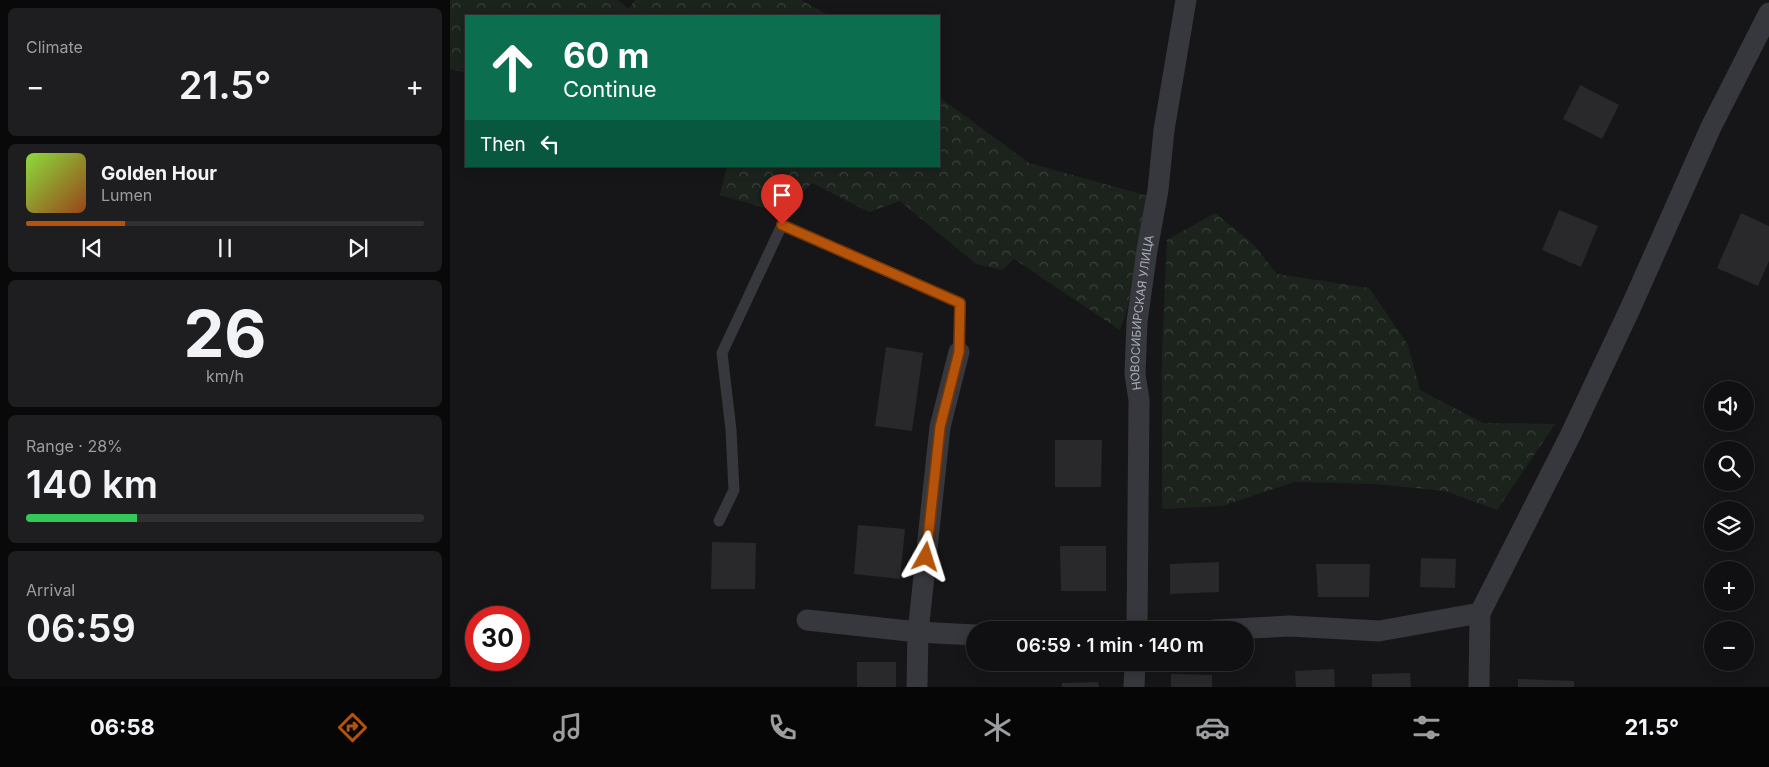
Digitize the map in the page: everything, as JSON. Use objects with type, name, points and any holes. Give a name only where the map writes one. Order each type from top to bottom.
[{"type":"street","name":"НОВОСИБИРСКАЯ УЛИЦА","points":[[1137,621],[1139,400],[1134,374],[1137,322],[1158,190],[1164,130],[1186,0]]},
{"type":"street","points":[[1479,687],[1480,613],[1570,436],[1630,309],[1711,127],[1769,13]]},
{"type":"street","points":[[917,687],[918,632],[940,427],[959,352]]},
{"type":"street","points":[[1254,628],[1290,626],[1379,631],[1480,613]]},
{"type":"street","points":[[808,620],[918,632],[966,635]]},
{"type":"street","points":[[1134,687],[1135,671]]},
{"type":"lane","points":[[718,521],[734,490],[731,430],[722,353],[782,225],[960,303],[959,352]]},
{"type":"green space","points":[[450,0],[618,0],[629,9],[635,0],[801,0],[828,15],[465,15],[465,73],[450,69]]},
{"type":"green space","points":[[940,98],[1029,163],[1148,196],[1127,310],[1120,330],[1014,259],[1002,270],[976,264],[900,201],[869,212],[812,183],[782,213],[720,195],[727,167],[940,167]]},
{"type":"green space","points":[[1215,213],[1253,244],[1277,274],[1369,288],[1408,345],[1420,390],[1483,423],[1555,424],[1497,510],[1445,491],[1376,484],[1295,482],[1222,506],[1162,509],[1162,350],[1167,240]]},
{"type":"building","points":[[1580,85],[1619,105],[1602,139],[1563,119]]},
{"type":"building","points":[[1559,210],[1598,226],[1581,267],[1542,250]]},
{"type":"building","points":[[1741,213],[1769,226],[1769,261],[1758,286],[1717,268]]},
{"type":"building","points":[[886,347],[923,353],[912,431],[875,426]]},
{"type":"building","points":[[1055,440],[1102,440],[1101,487],[1055,487]]},
{"type":"building","points":[[858,525],[905,529],[900,579],[854,574]]},
{"type":"building","points":[[712,542],[756,543],[755,589],[711,589]]},
{"type":"building","points":[[1060,546],[1106,546],[1106,591],[1061,591]]},
{"type":"building","points":[[1421,558],[1456,559],[1455,588],[1420,587]]},
{"type":"building","points":[[1219,562],[1219,592],[1170,594],[1170,564]]},
{"type":"building","points":[[1316,564],[1370,564],[1369,597],[1318,597]]},
{"type":"building","points":[[857,662],[896,662],[896,687],[857,687]]},
{"type":"building","points":[[1334,669],[1335,687],[1296,687],[1295,671]]},
{"type":"building","points":[[1410,673],[1411,687],[1372,687],[1372,674]]},
{"type":"building","points":[[1171,674],[1212,675],[1212,687],[1171,687]]},
{"type":"building","points":[[1518,679],[1574,681],[1574,687],[1518,687]]},
{"type":"building","points":[[1098,682],[1099,687],[1062,687],[1062,683]]},
{"type":"route","points":[[782,225],[960,303],[959,352],[940,427],[926,557]]}]
